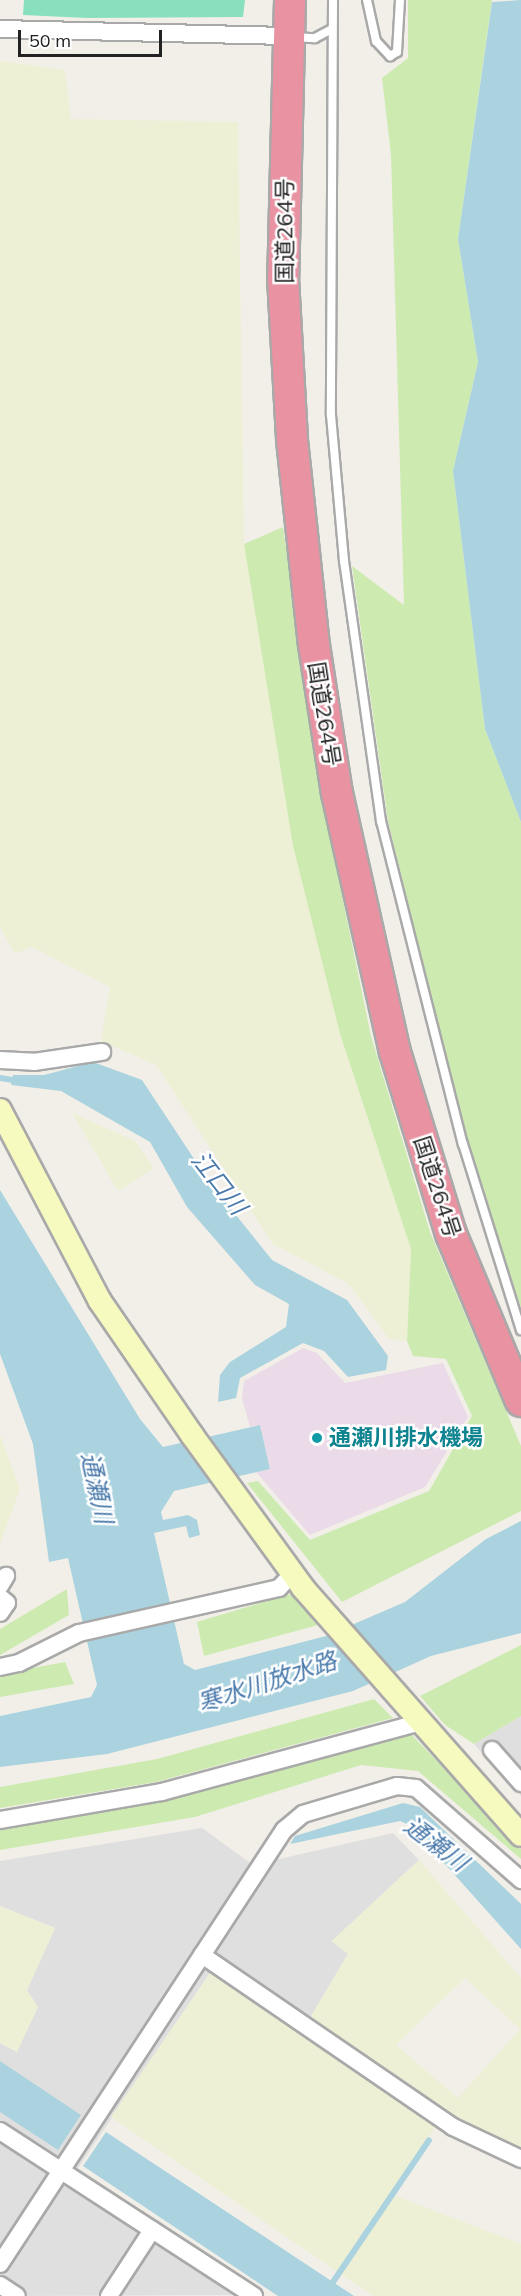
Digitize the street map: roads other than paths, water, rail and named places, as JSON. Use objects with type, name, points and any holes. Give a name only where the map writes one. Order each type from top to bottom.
[{"type":"highway","name":"国道264号","points":[[290,0],[287,36],[284,278],[292,440],[314,645],[337,793],[395,1052],[451,1234],[521,1401]]},
{"type":"street","points":[[0,30],[287,36]]},
{"type":"street","points":[[0,1060],[34,1062],[102,1052]]},
{"type":"street","points":[[0,1110],[100,1301],[227,1485],[298,1581],[413,1719],[521,1834]]},
{"type":"street","points":[[0,1667],[19,1664],[79,1634],[279,1588],[298,1581]]},
{"type":"street","points":[[0,1597],[7,1603],[0,1613]]},
{"type":"street","points":[[0,1820],[162,1792],[413,1719]]},
{"type":"street","points":[[492,1750],[521,1783]]},
{"type":"street","points":[[0,2264],[284,1830],[303,1814],[397,1786],[431,1796],[521,1880]]},
{"type":"street","points":[[202,1955],[453,2127],[521,2159]]},
{"type":"street","points":[[0,2131],[250,2295]]},
{"type":"street","points":[[109,2296],[152,2230]]},
{"type":"street","points":[[0,2285],[17,2296]]},
{"type":"lane","points":[[333,0],[330,30],[331,415],[344,561],[381,821],[463,1144],[521,1330]]},
{"type":"lane","points":[[367,0],[376,41],[390,56],[397,52],[400,0]]},
{"type":"lane","points":[[287,36],[315,38],[330,30]]},
{"type":"water","points":[[521,0],[521,822],[485,729],[453,471],[478,362],[458,239],[492,2]]},
{"type":"water","points":[[93,1062],[142,1080],[208,1180],[272,1260],[347,1300],[388,1356],[386,1370],[348,1377],[324,1351],[303,1343],[240,1378],[236,1398],[218,1402],[220,1375],[230,1362],[286,1327],[289,1304],[255,1285],[187,1207],[150,1142],[61,1091],[11,1085],[13,1075],[44,1075]]},
{"type":"water","points":[[0,1190],[140,1419],[163,1447],[260,1425],[270,1469],[174,1491],[161,1512],[163,1520],[188,1515],[197,1520],[200,1535],[189,1538],[186,1526],[154,1533],[184,1664],[195,1670],[326,1636],[405,1602],[486,1539],[521,1521],[521,1633],[431,1656],[353,1691],[107,1754],[0,1767],[0,1716],[91,1697],[97,1685],[68,1558],[49,1562],[33,1444],[0,1354]]},
{"type":"water","name":"通瀬川","points":[[403,1803],[420,1807],[521,1904],[521,1949],[411,1826],[400,1821],[290,1844],[295,1836]]},
{"type":"water","points":[[0,2061],[81,2115],[58,2150],[0,2112]]},
{"type":"water","points":[[106,2132],[354,2296],[278,2296],[83,2166]]},
{"type":"waterway","name":"江口川","points":[[0,1078],[20,1081]]},
{"type":"waterway","points":[[333,2282],[429,2140]]},
{"type":"place","name":"通瀬川排水機場","points":[[317,1438]]},
{"type":"water label","name":"寒水川放水路","points":[[267,1682]]}]
